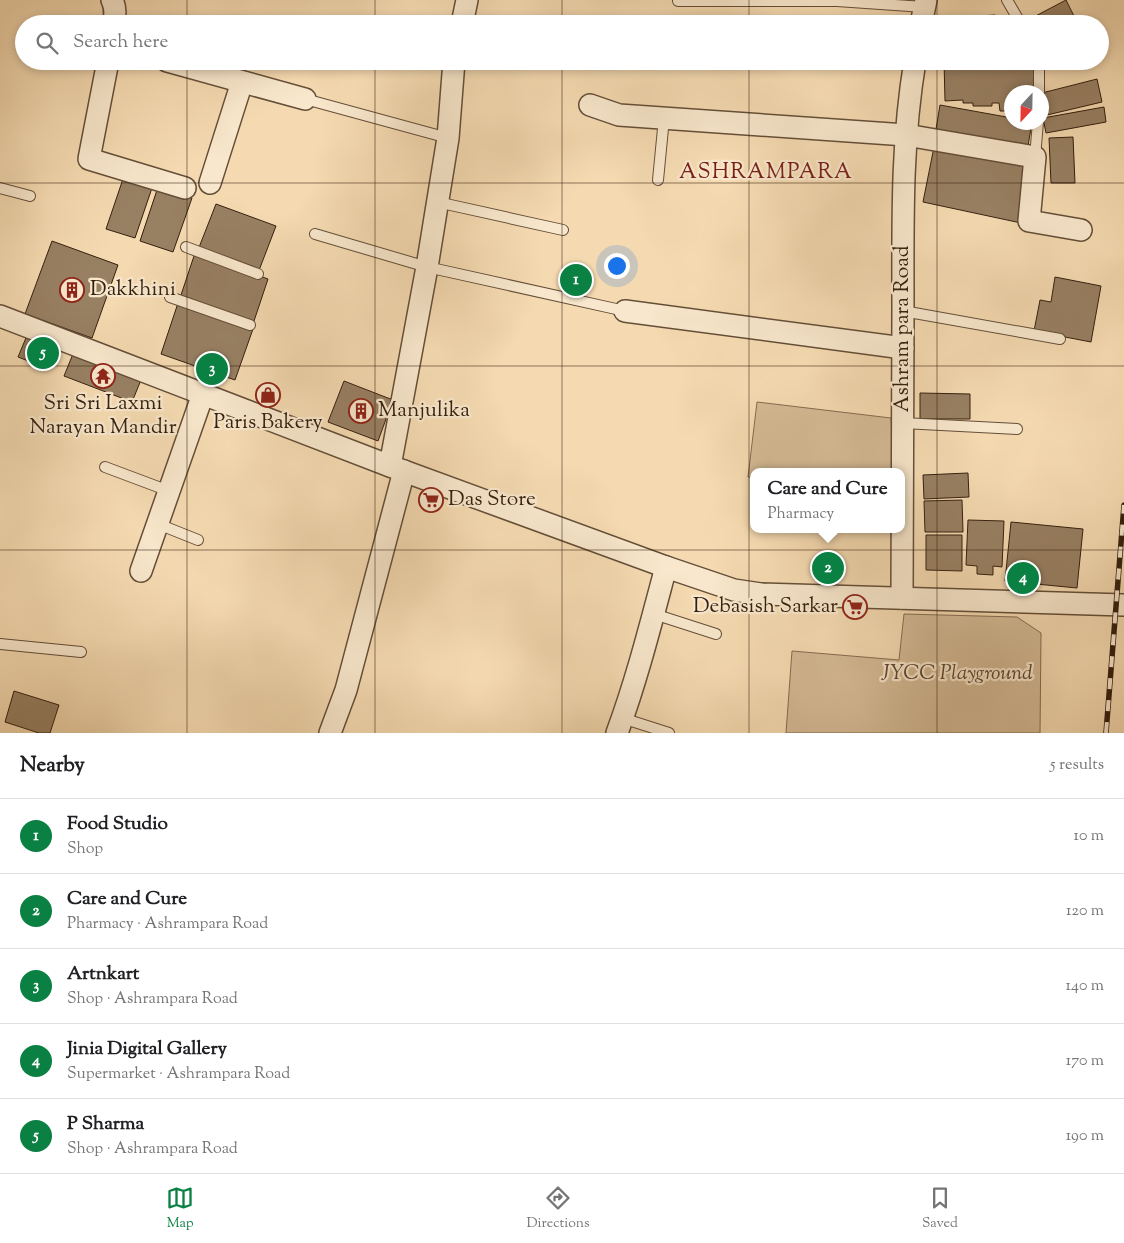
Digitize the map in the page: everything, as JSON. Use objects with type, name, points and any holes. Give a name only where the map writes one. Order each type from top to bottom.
[{"type":"street","points":[[112,0],[116,15]]},
{"type":"street","points":[[464,15],[467,0]]},
{"type":"street","points":[[106,70],[89,159],[186,188]]},
{"type":"street","points":[[199,70],[305,100]]},
{"type":"street","points":[[330,733],[346,690],[397,468],[448,138],[453,70]]},
{"type":"street","name":"Ashram para Road","points":[[903,468],[903,223],[906,135],[913,70]]},
{"type":"street","points":[[210,182],[242,82]]},
{"type":"street","points":[[590,105],[618,115],[906,135],[1035,157],[1029,221],[1081,230]]},
{"type":"street","points":[[625,311],[903,348]]},
{"type":"street","points":[[0,316],[397,468],[666,567],[734,590],[761,594],[1124,605]]},
{"type":"street","points":[[141,571],[203,394]]},
{"type":"street","name":"Ashram para Road","points":[[902,533],[902,598]]},
{"type":"street","points":[[620,726],[646,644],[666,567]]},
{"type":"lane","points":[[1008,0],[1017,15]]},
{"type":"lane","points":[[678,1],[837,1],[924,10]]},
{"type":"lane","points":[[1038,70],[1039,85]]},
{"type":"lane","points":[[305,100],[448,138]]},
{"type":"lane","points":[[658,180],[664,118]]},
{"type":"lane","points":[[1035,157],[1037,130]]},
{"type":"lane","points":[[0,188],[30,196]]},
{"type":"lane","points":[[437,202],[563,230]]},
{"type":"lane","points":[[315,234],[427,267],[625,311]]},
{"type":"lane","points":[[186,248],[258,274]]},
{"type":"lane","points":[[170,297],[250,325]]},
{"type":"lane","points":[[903,311],[1060,339]]},
{"type":"lane","points":[[903,423],[1017,429]]},
{"type":"lane","points":[[104,467],[169,491]]},
{"type":"lane","points":[[158,524],[198,540]]},
{"type":"lane","points":[[654,614],[716,634]]},
{"type":"lane","points":[[0,644],[81,652]]},
{"type":"lane","points":[[620,726],[669,733]]},
{"type":"green space","points":[[757,402],[891,418],[894,468],[750,468],[750,477],[748,477]]},
{"type":"green space","name":"JYCC Playground","points":[[904,614],[1017,617],[1041,633],[1040,733],[786,733],[792,651],[899,660]]},
{"type":"building","points":[[1066,0],[1074,15],[1038,15]]},
{"type":"building","points":[[944,70],[1034,70],[1034,85],[1004,85],[1004,111],[1000,111],[999,103],[992,103],[992,106],[973,106],[973,103],[963,103],[963,100],[945,101]]},
{"type":"building","points":[[1097,79],[1102,102],[1049,115],[1049,91]]},
{"type":"building","points":[[940,105],[1004,117],[1004,130],[1031,130],[1027,152],[935,135]]},
{"type":"building","points":[[1104,107],[1106,122],[1046,133],[1045,130],[1049,130],[1049,117]]},
{"type":"building","points":[[1073,137],[1075,183],[1051,183],[1049,138]]},
{"type":"building","points":[[934,147],[1033,167],[1021,223],[923,202]]},
{"type":"building","points":[[124,176],[153,185],[135,238],[106,229]]},
{"type":"building","points":[[158,187],[192,198],[173,252],[140,241]]},
{"type":"building","points":[[216,204],[276,226],[258,273],[198,250]]},
{"type":"building","name":"Dakkhini","points":[[52,241],[118,265],[92,338],[25,314]]},
{"type":"building","points":[[195,253],[268,279],[253,324],[180,298]]},
{"type":"building","points":[[1055,277],[1101,286],[1091,342],[1034,331],[1040,300],[1051,302]]},
{"type":"building","points":[[178,303],[253,329],[235,380],[161,354]]},
{"type":"building","points":[[28,333],[46,340],[36,364],[18,357]]},
{"type":"building","name":"Sri Sri Laxmi Narayan Mandir","points":[[75,349],[143,375],[132,402],[64,376]]},
{"type":"building","name":"Manjulika","points":[[344,381],[393,400],[378,441],[328,422]]},
{"type":"building","points":[[920,393],[970,394],[970,419],[920,419]]},
{"type":"building","points":[[968,473],[969,497],[924,499],[923,475]]},
{"type":"building","points":[[962,500],[963,532],[925,532],[924,501]]},
{"type":"building","points":[[968,520],[1004,521],[1002,567],[993,566],[993,575],[977,574],[977,566],[966,565]]},
{"type":"building","points":[[1011,522],[1083,529],[1077,588],[1005,581]]},
{"type":"building","points":[[926,535],[962,535],[962,571],[926,570]]},
{"type":"building","points":[[14,691],[59,705],[50,733],[39,733],[5,722]]},
{"type":"railway","points":[[1106,733],[1124,505]]},
{"type":"place","name":"Food Studio","points":[[576,280]]},
{"type":"place","name":"Dakkhini","points":[[72,290]]},
{"type":"place","name":"P Sharma","points":[[43,353]]},
{"type":"place","name":"Artnkart","points":[[212,369]]},
{"type":"place","name":"Sri Sri Laxmi Narayan Mandir","points":[[103,376]]},
{"type":"place","name":"Paris Bakery","points":[[268,395]]},
{"type":"place","name":"Manjulika","points":[[361,411]]},
{"type":"place","name":"Das Store","points":[[431,500]]},
{"type":"place","name":"Care and Cure","points":[[828,568]]},
{"type":"place","name":"Jinia Digital Gallery","points":[[1023,578]]},
{"type":"place","name":"Debasish Sarkar","points":[[855,607]]},
{"type":"district","name":"ASHRAMPARA","points":[[766,173]]}]
